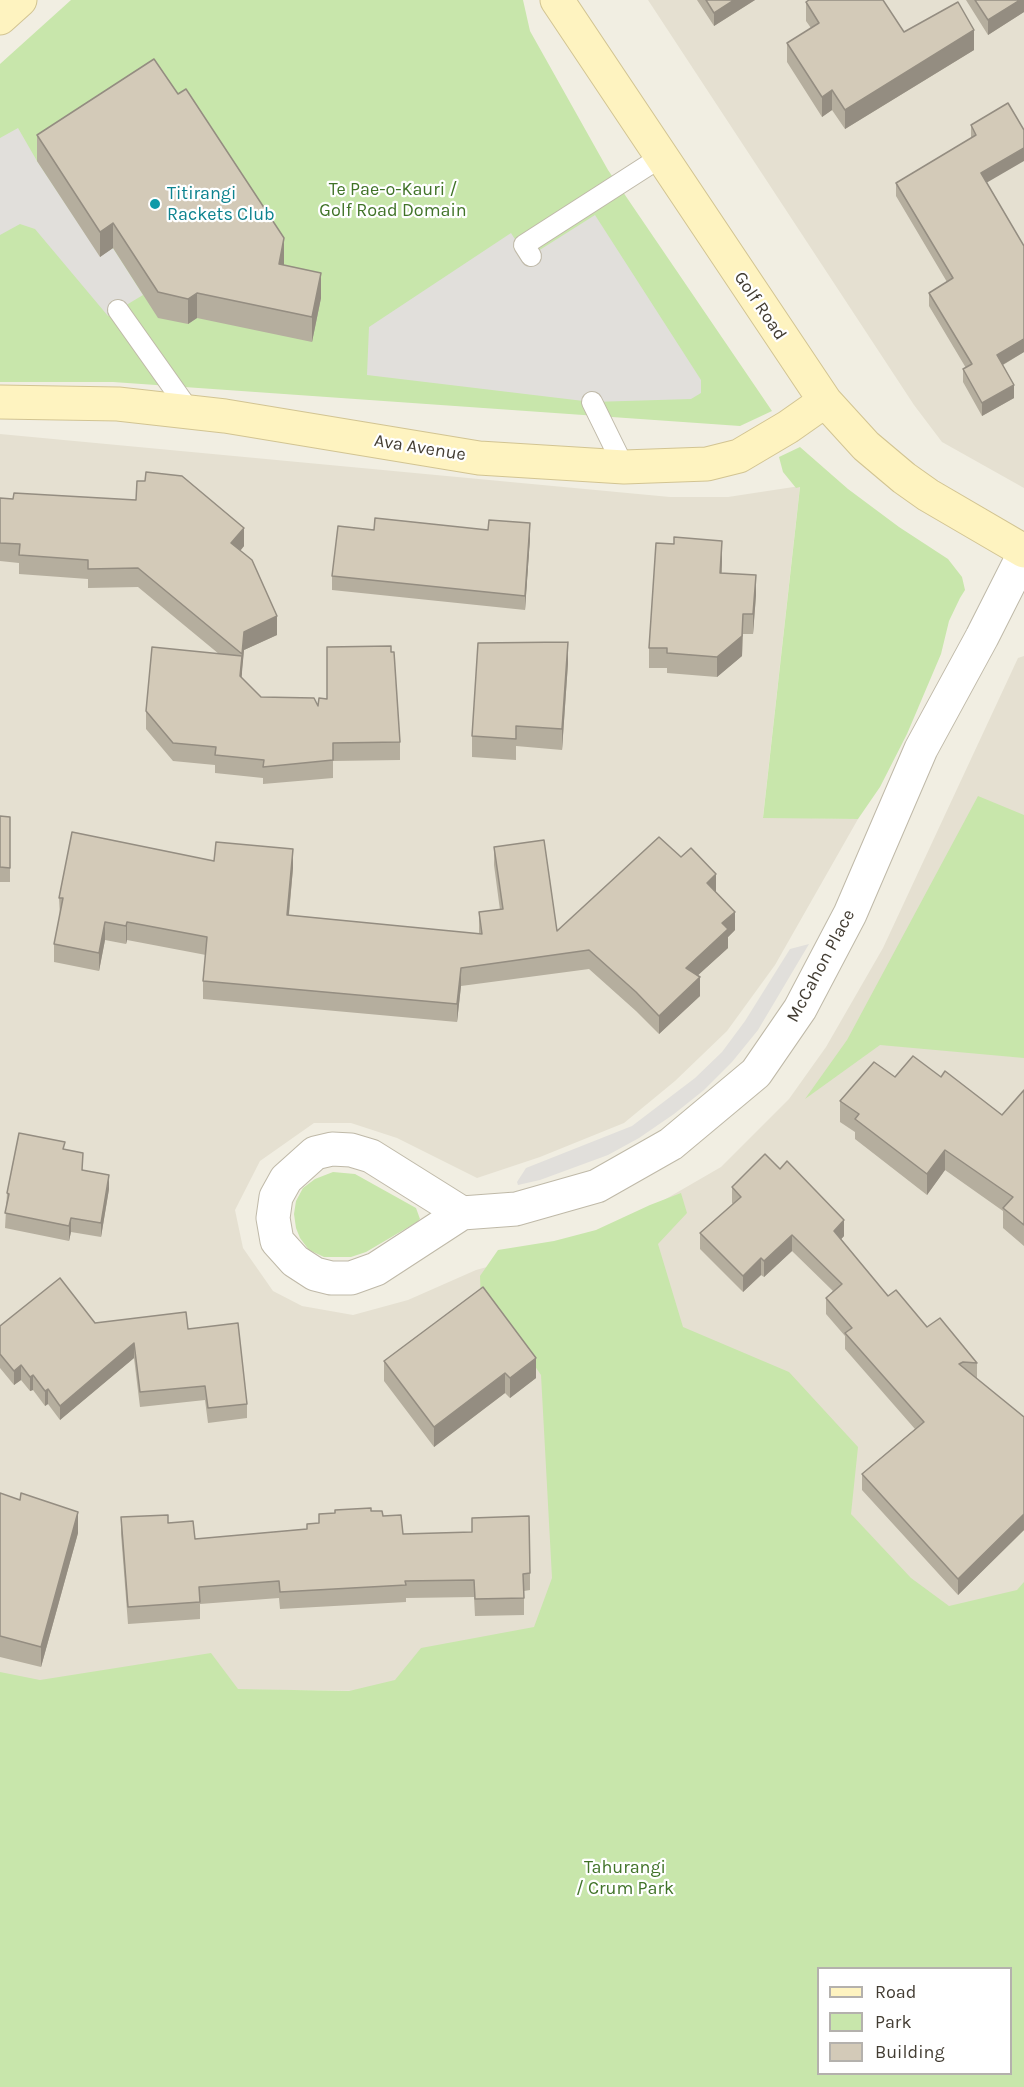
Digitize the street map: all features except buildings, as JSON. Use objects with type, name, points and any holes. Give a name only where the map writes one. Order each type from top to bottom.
[{"type":"street","points":[[0,18],[20,0]]},
{"type":"street","name":"Golf Road","points":[[557,0],[825,401],[866,446],[904,478],[928,495],[1024,552]]},
{"type":"street","name":"Ava Avenue","points":[[0,402],[118,404],[297,427],[479,458],[624,467],[707,464],[740,456],[825,401]]},
{"type":"street","name":"McCahon Place","points":[[462,1213],[371,1156],[351,1150],[332,1149],[315,1153],[286,1179],[276,1197],[273,1218],[277,1241],[295,1261],[315,1274],[331,1278],[351,1278],[376,1269],[462,1213],[516,1209],[597,1186],[671,1144],[756,1073],[800,1009],[850,914],[921,749],[982,637],[1024,552]]},
{"type":"lane","points":[[531,256],[524,245],[661,158]]},
{"type":"lane","points":[[118,310],[191,413]]},
{"type":"lane","points":[[592,402],[624,467]]},
{"type":"shaded area","points":[[648,0],[1024,0],[1024,488],[942,442],[914,405]]},
{"type":"shaded area","points":[[18,128],[37,161],[100,256],[113,248],[143,295],[108,316],[35,229],[20,224],[0,235],[0,138]]},
{"type":"shaded area","points":[[595,215],[701,380],[701,393],[691,399],[592,402],[367,375],[369,327],[511,233],[527,258]]},
{"type":"shaded area","points":[[0,434],[670,497],[728,497],[800,486],[763,817],[858,819],[775,965],[727,1031],[675,1081],[624,1123],[540,1157],[477,1178],[397,1138],[351,1123],[314,1123],[260,1161],[235,1210],[243,1248],[273,1291],[302,1306],[353,1315],[408,1300],[476,1270],[552,1249],[626,1222],[721,1167],[789,1099],[826,1047],[883,948],[1018,658],[1024,656],[1024,1600],[468,1692],[0,1687]]},
{"type":"shaded area","points":[[809,944],[758,1030],[732,1062],[704,1090],[639,1138],[608,1155],[540,1180],[518,1185],[517,1182],[526,1168],[632,1126],[695,1078],[722,1052],[745,1021],[790,949]]},
{"type":"green space","name":"Te Pae-o-Kauri / Golf Road Domain","points":[[71,0],[523,0],[530,31],[608,170],[772,411],[740,426],[113,382],[0,382],[0,64]]},
{"type":"green space","points":[[800,447],[848,489],[899,527],[948,559],[962,577],[965,590],[949,621],[941,654],[907,734],[880,787],[858,819],[763,818],[800,487],[796,488],[783,472],[779,457]]},
{"type":"green space","points":[[978,796],[1024,815],[1024,1058],[880,1045],[805,1099],[847,1040]]},
{"type":"green space","points":[[333,1172],[355,1174],[416,1208],[420,1219],[366,1252],[351,1257],[324,1257],[309,1250],[296,1228],[294,1214],[296,1201],[303,1188],[315,1179]]},
{"type":"green space","name":"Tahurangi / Crum Park","points":[[681,1193],[687,1213],[658,1244],[683,1327],[789,1372],[858,1447],[851,1514],[911,1578],[949,1606],[1017,1590],[1024,1582],[1024,2087],[0,2087],[0,1672],[40,1680],[211,1653],[238,1689],[349,1691],[395,1680],[421,1648],[534,1627],[552,1578],[541,1375],[512,1333],[481,1302],[480,1276],[498,1250],[554,1241],[596,1230]]},
{"type":"place","name":"Titirangi Rackets Club","points":[[155,204]]}]
